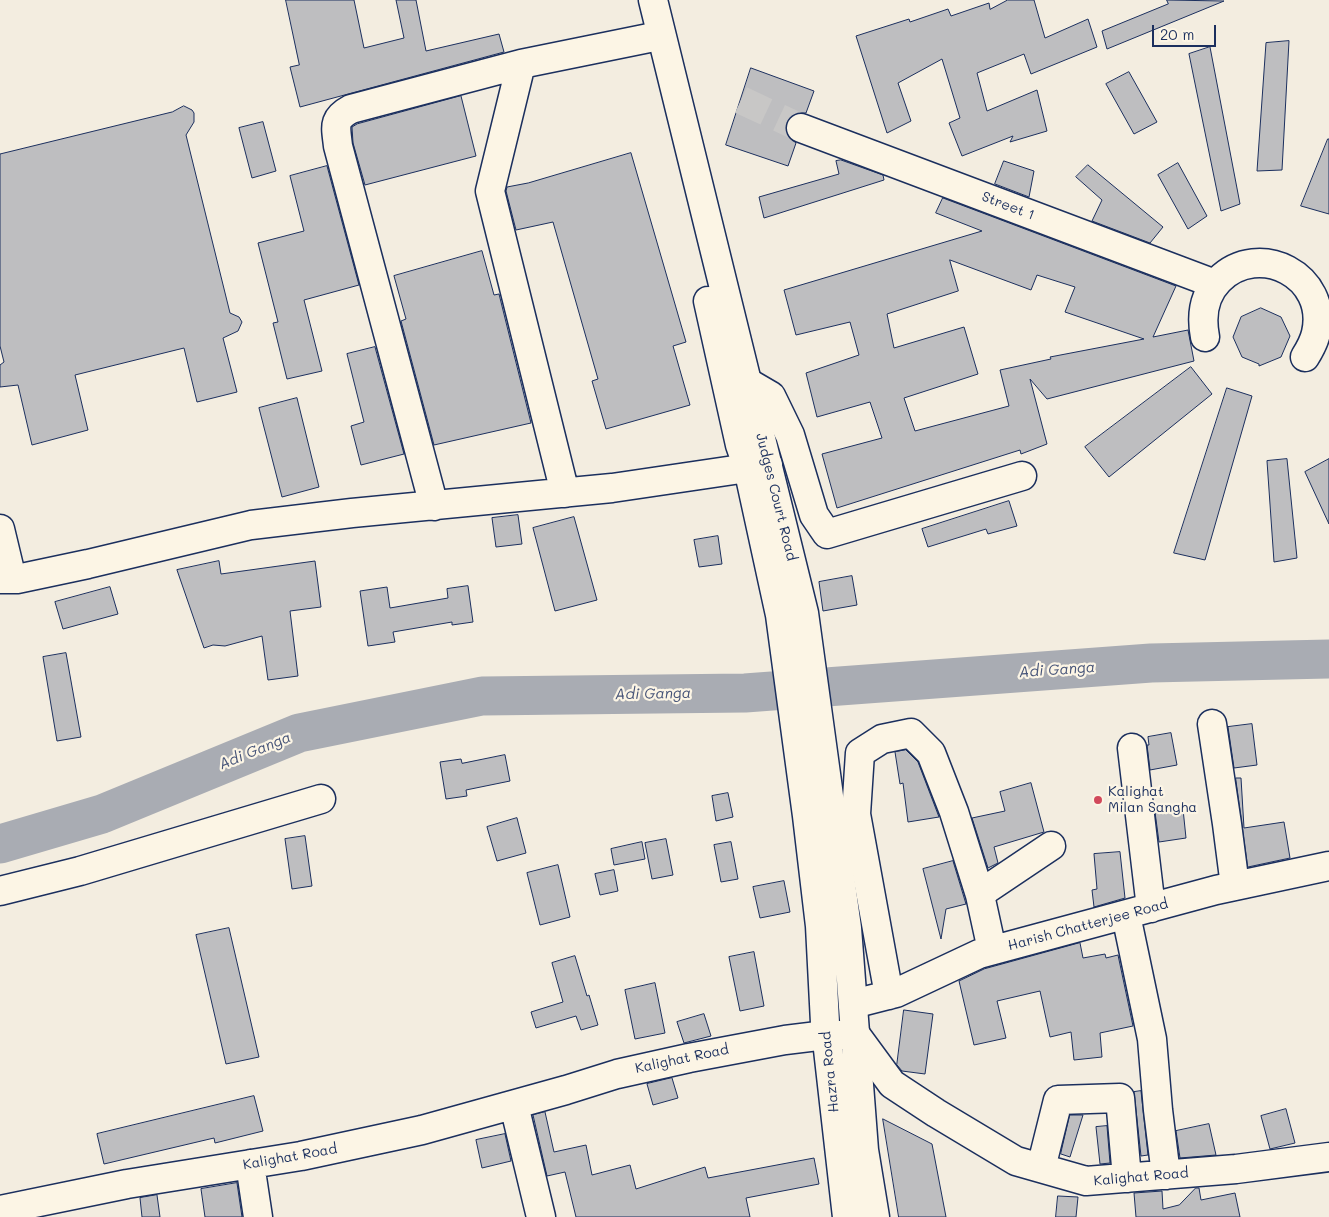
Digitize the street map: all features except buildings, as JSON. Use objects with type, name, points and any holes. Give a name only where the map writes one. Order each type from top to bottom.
[{"type":"street","points":[[0,529],[6,579],[88,564],[251,525],[352,513],[629,486],[752,459],[640,0]]},
{"type":"street","name":"Judges Court Road","points":[[653,0],[747,382],[752,459],[792,614],[847,928]]},
{"type":"street","points":[[434,506],[338,146],[336,124],[341,114],[351,109],[521,64],[649,38]]},
{"type":"street","points":[[521,64],[490,192],[565,493]]},
{"type":"street","name":"Street 1","points":[[801,128],[1215,284]]},
{"type":"street","points":[[1205,337],[1202,323],[1208,296],[1215,284],[1225,274],[1244,265],[1264,263],[1278,265],[1290,271],[1301,280],[1310,291],[1323,317],[1305,357]]},
{"type":"street","points":[[747,382],[771,396],[790,435],[814,516],[827,534],[1022,476]]},
{"type":"street","name":"Judges Court Road","points":[[792,614],[820,926]]},
{"type":"street","points":[[1212,724],[1235,886]]},
{"type":"street","points":[[889,995],[856,814],[860,753],[882,739],[911,733],[931,752],[954,812],[980,896],[992,950]]},
{"type":"street","points":[[1132,748],[1138,911],[1166,1174]]},
{"type":"street","points":[[0,891],[80,871],[321,799]]},
{"type":"street","points":[[980,896],[986,889],[1051,846]]},
{"type":"street","name":"Harish Chatterjee Road","points":[[853,1004],[889,995],[979,954],[992,950],[1235,886],[1329,866]]},
{"type":"street","name":"Hazra Road","points":[[820,926],[826,1035],[847,1217]]},
{"type":"street","name":"Hazra Road","points":[[847,928],[864,1150],[875,1217]]},
{"type":"street","name":"Kalighat Road","points":[[0,1210],[127,1184],[298,1157],[422,1130],[617,1074],[750,1045],[826,1035],[856,1035],[892,1084],[1016,1161],[1086,1181],[1236,1169],[1329,1157]]},
{"type":"street","points":[[1041,1168],[1058,1100],[1120,1098],[1127,1178]]},
{"type":"street","points":[[514,1105],[541,1217]]},
{"type":"street","points":[[250,1164],[258,1217]]},
{"type":"waterway","name":"Adi Ganga","points":[[0,844],[102,814],[299,733],[482,696],[745,693],[1151,663],[1329,659]]},
{"type":"tunnel","points":[[741,100],[801,128]]},
{"type":"place","name":"Kalighat Milan Sangha","points":[[1098,800]]}]
